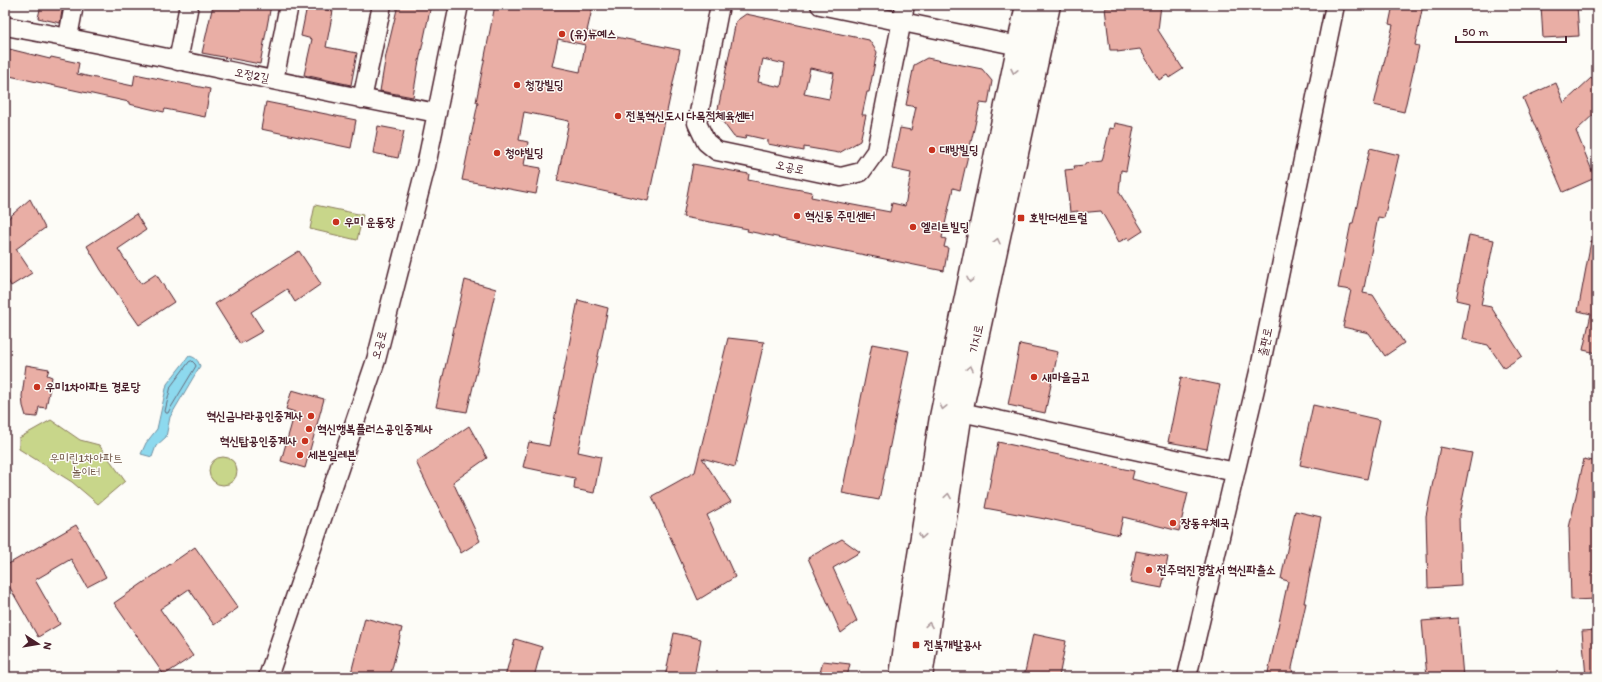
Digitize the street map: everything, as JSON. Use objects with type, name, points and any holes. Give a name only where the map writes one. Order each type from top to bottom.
[{"type":"street","points":[[68,37],[74,5]]},
{"type":"street","points":[[178,61],[189,5]]},
{"type":"street","points":[[274,80],[290,5]]},
{"type":"street","points":[[362,99],[382,5]]},
{"type":"street","name":"오공로","points":[[268,677],[376,360],[426,166],[459,5]]},
{"type":"street","name":"오공로","points":[[720,5],[697,123],[706,142],[717,151],[841,178],[861,172],[876,151],[903,14]]},
{"type":"street","points":[[820,5],[903,14],[1019,46],[1038,60]]},
{"type":"street","name":"기지로","points":[[901,677],[908,623],[941,417],[1027,5]]},
{"type":"street","name":"기지로","points":[[921,677],[961,412],[1049,5]]},
{"type":"street","name":"출판로","points":[[1187,677],[1260,363],[1335,5]]},
{"type":"street","name":"오정2길","points":[[5,26],[68,37],[178,61],[436,113]]},
{"type":"street","points":[[961,412],[1235,472]]},
{"type":"green space","name":"우미 운동장","points":[[315,205],[363,215],[357,240],[310,229]]},
{"type":"green space","name":"우미린1차아파트 놀이터","points":[[51,420],[80,440],[99,445],[125,481],[98,504],[72,482],[19,449],[19,438]]},
{"type":"green space","points":[[223,457],[233,461],[237,471],[233,481],[223,485],[213,481],[209,471],[213,461]]},
{"type":"water","points":[[189,356],[196,359],[200,366],[170,417],[166,437],[156,446],[152,457],[141,454],[146,443],[157,429],[167,384]]},
{"type":"building","points":[[41,5],[63,5],[60,23],[38,18]]},
{"type":"building","points":[[213,5],[271,5],[260,64],[202,53]]},
{"type":"building","points":[[398,5],[431,5],[413,97],[380,91],[386,55]]},
{"type":"building","points":[[495,5],[593,5],[587,31],[680,50],[648,201],[557,181],[569,121],[524,112],[519,140],[528,142],[524,165],[541,168],[536,194],[462,180],[478,103],[476,102]],"holes":[[[558,39],[585,45],[580,72],[552,66]]]},
{"type":"building","points":[[1114,5],[1161,5],[1158,30],[1183,69],[1169,78],[1167,75],[1159,80],[1140,49],[1117,52],[1117,50],[1110,50],[1105,8],[1114,7]]},
{"type":"building","points":[[1393,5],[1423,5],[1415,45],[1419,46],[1404,112],[1374,105],[1393,25],[1389,24]]},
{"type":"building","points":[[1541,5],[1577,5],[1579,36],[1543,38]]},
{"type":"building","points":[[307,6],[333,11],[326,47],[357,53],[351,85],[304,75],[312,39],[301,36]]},
{"type":"building","points":[[746,14],[869,40],[877,52],[869,92],[867,92],[862,115],[866,115],[860,141],[839,153],[804,147],[804,151],[768,144],[768,140],[746,135],[745,139],[734,137],[717,114],[736,21]],"holes":[[[763,59],[785,64],[781,87],[758,82]],[[810,68],[834,73],[829,99],[804,94]]]},
{"type":"building","points":[[5,48],[50,59],[51,57],[79,63],[77,74],[133,86],[135,74],[210,89],[205,117],[165,109],[164,112],[129,104],[129,102],[5,75]]},
{"type":"building","points":[[927,58],[982,69],[992,81],[988,104],[980,103],[960,190],[953,188],[942,238],[946,239],[944,247],[948,248],[944,271],[747,231],[748,229],[683,217],[693,164],[749,174],[748,180],[812,192],[811,197],[890,212],[892,203],[905,206],[911,173],[892,169],[900,128],[911,130],[916,107],[906,105],[914,65]]},
{"type":"building","points":[[1591,78],[1597,84],[1597,111],[1576,131],[1595,178],[1563,192],[1523,98],[1556,83],[1564,103]]},
{"type":"building","points":[[266,102],[356,120],[351,148],[261,129]]},
{"type":"building","points":[[1115,123],[1134,127],[1126,171],[1121,170],[1119,192],[1143,231],[1129,240],[1128,237],[1119,242],[1101,211],[1078,213],[1078,211],[1070,212],[1065,170],[1075,169],[1074,166],[1085,165],[1085,163],[1102,161],[1110,128],[1114,129]]},
{"type":"building","points":[[378,126],[404,131],[398,158],[373,153]]},
{"type":"building","points":[[1370,148],[1399,155],[1384,218],[1378,217],[1363,293],[1373,295],[1404,343],[1385,356],[1369,333],[1343,327],[1351,290],[1338,288],[1351,223],[1353,223]]},
{"type":"building","points":[[30,199],[45,228],[16,249],[32,273],[11,286],[5,275],[5,221]]},
{"type":"building","points":[[136,214],[146,230],[118,249],[141,284],[156,274],[174,302],[139,325],[101,270],[87,246]]},
{"type":"building","points":[[1469,235],[1494,240],[1481,305],[1491,307],[1522,356],[1504,368],[1488,345],[1462,339],[1469,303],[1456,300]]},
{"type":"building","points":[[1591,241],[1597,241],[1597,353],[1583,350],[1591,314],[1578,311]]},
{"type":"building","points":[[299,251],[321,284],[295,302],[287,289],[251,312],[263,331],[240,344],[215,304]]},
{"type":"building","points":[[465,280],[496,289],[467,412],[436,407]]},
{"type":"building","points":[[578,300],[608,308],[578,452],[601,457],[594,493],[574,489],[575,478],[523,467],[529,442],[549,446]]},
{"type":"building","points":[[728,338],[764,342],[735,467],[702,458],[731,502],[707,515],[735,577],[698,600],[652,496],[695,472]]},
{"type":"building","points":[[872,344],[909,351],[879,500],[842,493]]},
{"type":"building","points":[[1020,344],[1058,352],[1045,413],[1008,405]]},
{"type":"building","name":"우미1차아파트 경로당","points":[[26,365],[49,369],[47,375],[52,377],[46,408],[39,407],[37,417],[26,416],[23,406],[22,396]]},
{"type":"building","points":[[1181,377],[1220,385],[1207,449],[1168,442]]},
{"type":"building","points":[[292,390],[324,399],[305,468],[281,461],[295,412],[286,409]]},
{"type":"building","points":[[1313,405],[1380,420],[1367,479],[1300,465]]},
{"type":"building","points":[[469,426],[487,458],[453,482],[480,541],[461,553],[416,462]]},
{"type":"building","points":[[998,442],[1134,471],[1132,479],[1188,493],[1179,531],[1123,517],[1119,535],[1045,518],[985,508]]},
{"type":"building","points":[[1440,447],[1472,453],[1459,516],[1461,586],[1428,588],[1426,516]]},
{"type":"building","points":[[1584,459],[1597,462],[1597,599],[1571,600],[1569,528]]},
{"type":"building","points":[[1295,511],[1321,517],[1304,603],[1306,603],[1292,668],[1293,677],[1267,677],[1288,581],[1281,579]]},
{"type":"building","points":[[76,525],[106,577],[87,587],[71,559],[35,580],[60,624],[38,637],[5,579],[5,566]]},
{"type":"building","points":[[842,539],[860,552],[833,568],[857,621],[841,633],[808,558]]},
{"type":"building","points":[[195,547],[238,608],[214,625],[189,589],[160,609],[193,656],[164,675],[114,603]]},
{"type":"building","name":"전주덕진경찰서 혁신파출소","points":[[1136,551],[1168,557],[1162,588],[1130,582]]},
{"type":"building","points":[[365,618],[402,628],[390,677],[350,677]]},
{"type":"building","points":[[1458,618],[1463,677],[1427,677],[1422,621]]},
{"type":"building","points":[[1597,630],[1597,677],[1586,677],[1582,631]]},
{"type":"building","points":[[674,633],[701,639],[694,677],[665,677]]},
{"type":"building","points":[[1033,634],[1066,641],[1059,677],[1024,677]]},
{"type":"building","points":[[515,639],[542,647],[534,677],[505,677]]},
{"type":"building","points":[[823,661],[850,664],[847,677],[819,677]]},
{"type":"place","name":"(유)뉴예스","points":[[562,34]]},
{"type":"place","name":"청강빌딩","points":[[517,85]]},
{"type":"place","name":"전북혁신도시 다목적체육센터","points":[[618,116]]},
{"type":"place","name":"대방빌딩","points":[[932,150]]},
{"type":"place","name":"청야빌딩","points":[[497,153]]},
{"type":"place","name":"혁신동 주민센터","points":[[797,216]]},
{"type":"place","name":"호반더센트럴","points":[[1021,218]]},
{"type":"place","name":"우미 운동장","points":[[336,222]]},
{"type":"place","name":"엘리트빌딩","points":[[913,227]]},
{"type":"place","name":"새마을금고","points":[[1034,377]]},
{"type":"place","name":"우미1차아파트 경로당","points":[[37,387]]},
{"type":"place","name":"혁신금나라공인중계사","points":[[311,416]]},
{"type":"place","name":"혁신행복플러스공인중계사","points":[[309,429]]},
{"type":"place","name":"혁신탑공인중계사","points":[[305,441]]},
{"type":"place","name":"세븐일레븐","points":[[300,455]]},
{"type":"place","name":"장동우체국","points":[[1173,523]]},
{"type":"place","name":"전주덕진경찰서 혁신파출소","points":[[1149,570]]},
{"type":"place","name":"전북개발공사","points":[[916,645]]}]
